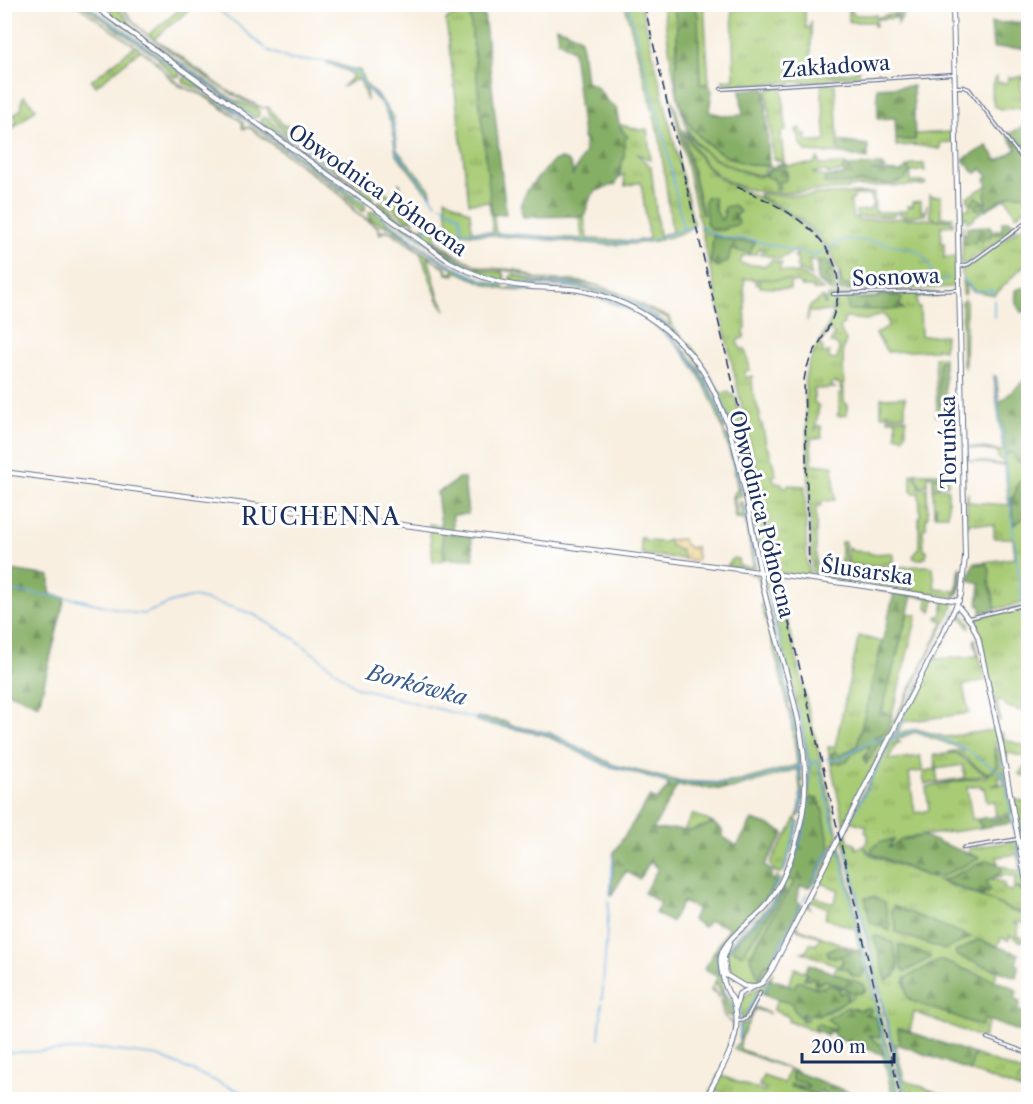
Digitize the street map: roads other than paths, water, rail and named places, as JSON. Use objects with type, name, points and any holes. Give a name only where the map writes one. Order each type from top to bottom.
[{"type":"street","name":"Obwodnica Północna","points":[[91,4],[450,262],[501,283],[570,289],[603,296],[633,308],[665,329],[698,363],[710,382],[721,407],[740,476],[760,572],[801,737],[805,765],[805,795],[797,839],[780,885],[759,914],[725,946],[720,959],[727,987]]},
{"type":"street","name":"Toruńska","points":[[755,987],[769,975],[958,603],[965,568],[953,4]]},
{"type":"street","name":"Zakładowa","points":[[721,89],[954,74]]},
{"type":"street","points":[[954,87],[969,89],[1020,156]]},
{"type":"street","points":[[959,267],[967,265],[1029,221]]},
{"type":"street","name":"Sosnowa","points":[[833,294],[959,290]]},
{"type":"street","name":"Ślusarska","points":[[4,472],[953,598],[958,603]]},
{"type":"street","points":[[958,603],[977,634],[985,665],[1029,892]]},
{"type":"street","points":[[969,618],[1029,604]]},
{"type":"street","points":[[963,848],[1018,839]]},
{"type":"street","points":[[732,938],[723,962],[726,975],[741,984],[755,987]]},
{"type":"street","points":[[705,1100],[738,1031],[736,1008],[727,987],[729,982],[734,980]]},
{"type":"street","points":[[736,1008],[741,984]]},
{"type":"street","points":[[730,995],[740,994],[755,987]]},
{"type":"street","points":[[737,1020],[746,1020],[760,993]]},
{"type":"street","points":[[987,1038],[1029,1053]]},
{"type":"waterway","points":[[85,4],[179,71]]},
{"type":"waterway","points":[[212,4],[218,10]]},
{"type":"waterway","points":[[628,4],[666,145],[683,229]]},
{"type":"waterway","points":[[106,11],[254,117]]},
{"type":"waterway","points":[[220,11],[230,19]]},
{"type":"waterway","points":[[232,20],[265,48]]},
{"type":"waterway","points":[[267,50],[291,60],[327,61]]},
{"type":"waterway","points":[[329,62],[358,72],[362,83],[381,101]]},
{"type":"waterway","points":[[188,77],[365,205]]},
{"type":"waterway","points":[[382,103],[393,122],[397,152],[412,171]]},
{"type":"waterway","points":[[263,123],[369,200]]},
{"type":"waterway","points":[[414,173],[436,203]]},
{"type":"waterway","points":[[441,205],[460,216],[462,231],[494,234]]},
{"type":"waterway","points":[[378,207],[452,259],[484,275],[501,280]]},
{"type":"waterway","points":[[374,212],[450,265],[501,286]]},
{"type":"waterway","points":[[700,226],[703,226],[707,232],[722,237],[752,240],[815,256],[826,250]]},
{"type":"waterway","points":[[652,240],[694,227]]},
{"type":"waterway","points":[[422,230],[441,230]]},
{"type":"waterway","points":[[442,230],[447,230]]},
{"type":"waterway","points":[[451,231],[462,231]]},
{"type":"waterway","points":[[497,234],[609,243],[648,241]]},
{"type":"waterway","points":[[830,248],[844,239],[913,249],[925,259],[938,284],[949,278]]},
{"type":"waterway","points":[[962,278],[975,291],[993,290],[993,294]]},
{"type":"waterway","points":[[512,282],[561,284],[601,291],[647,312],[661,321],[686,344]]},
{"type":"waterway","points":[[511,288],[580,293],[607,300],[653,323],[689,358],[703,379],[725,427]]},
{"type":"waterway","points":[[994,300],[994,317]]},
{"type":"waterway","points":[[693,352],[709,375],[732,427],[740,454],[763,566]]},
{"type":"waterway","points":[[995,376],[1022,603]]},
{"type":"waterway","points":[[728,437],[741,494]]},
{"type":"waterway","points":[[743,505],[755,562]]},
{"type":"waterway","points":[[767,589],[795,699]]},
{"type":"waterway","name":"Borkówka","points":[[4,590],[77,599],[144,614],[173,602],[194,597],[228,606],[253,614],[295,639],[356,687],[491,723],[549,734],[606,764],[671,783],[738,784],[801,766]]},
{"type":"waterway","points":[[1022,608],[1028,654]]},
{"type":"waterway","points":[[767,612],[778,650]]},
{"type":"waterway","points":[[851,820],[956,614],[959,612],[963,616]]},
{"type":"waterway","points":[[780,660],[789,701]]},
{"type":"waterway","points":[[798,709],[810,763]]},
{"type":"waterway","points":[[791,712],[797,737],[800,779]]},
{"type":"waterway","name":"Borkówka","points":[[893,738],[913,730],[934,736]]},
{"type":"waterway","points":[[996,733],[998,744]]},
{"type":"waterway","name":"Borkówka","points":[[936,736],[962,747],[995,769]]},
{"type":"waterway","name":"Borkówka","points":[[826,759],[837,760],[870,741],[886,738]]},
{"type":"waterway","points":[[999,748],[1000,752]]},
{"type":"waterway","points":[[817,761],[834,830]]},
{"type":"waterway","name":"Borkówka","points":[[808,764],[818,761]]},
{"type":"waterway","points":[[1001,762],[1002,766]]},
{"type":"waterway","points":[[810,764],[810,790]]},
{"type":"waterway","name":"Borkówka","points":[[997,770],[1003,773],[1005,782]]},
{"type":"waterway","name":"Borkówka","points":[[1006,784],[1011,814]]},
{"type":"waterway","points":[[800,813],[802,790]]},
{"type":"waterway","points":[[729,949],[765,913],[782,888],[800,845],[809,801]]},
{"type":"waterway","name":"Borkówka","points":[[1011,817],[1013,825]]},
{"type":"waterway","points":[[783,871],[798,823]]},
{"type":"waterway","name":"Borkówka","points":[[1019,825],[1028,829]]},
{"type":"waterway","points":[[1013,826],[1016,837]]},
{"type":"waterway","points":[[1020,826],[1026,860]]},
{"type":"waterway","points":[[838,847],[897,1100]]},
{"type":"waterway","points":[[846,847],[906,1100]]},
{"type":"waterway","points":[[1017,847],[1019,857]]},
{"type":"waterway","points":[[811,885],[830,848]]},
{"type":"waterway","points":[[610,895],[613,855]]},
{"type":"waterway","points":[[1020,861],[1025,888]]},
{"type":"waterway","points":[[721,976],[718,956],[725,941],[757,911],[778,880]]},
{"type":"waterway","points":[[803,901],[808,892]]},
{"type":"waterway","points":[[1026,894],[1028,906]]},
{"type":"waterway","points":[[602,1000],[609,901]]},
{"type":"waterway","points":[[749,984],[758,982],[767,972],[800,906]]},
{"type":"waterway","points":[[732,977],[745,983]]},
{"type":"waterway","points":[[764,991],[769,982]]},
{"type":"waterway","points":[[724,986],[725,993],[729,997]]},
{"type":"waterway","points":[[740,998],[745,993]]},
{"type":"waterway","points":[[746,1014],[757,993]]},
{"type":"waterway","points":[[731,1002],[733,1014]]},
{"type":"waterway","points":[[740,1002],[740,1017]]},
{"type":"waterway","points":[[599,1038],[602,1003]]},
{"type":"waterway","points":[[739,1038],[741,1025]]},
{"type":"waterway","points":[[4,1053],[101,1049],[158,1056],[260,1100]]},
{"type":"railway","points":[[644,4],[901,1100]]},
{"type":"railway","points":[[737,187],[779,207],[815,234],[828,251],[836,271],[838,293],[832,319],[808,364],[804,381],[809,566]]},
{"type":"district","name":"RUCHENNA","points":[[321,516]]}]
